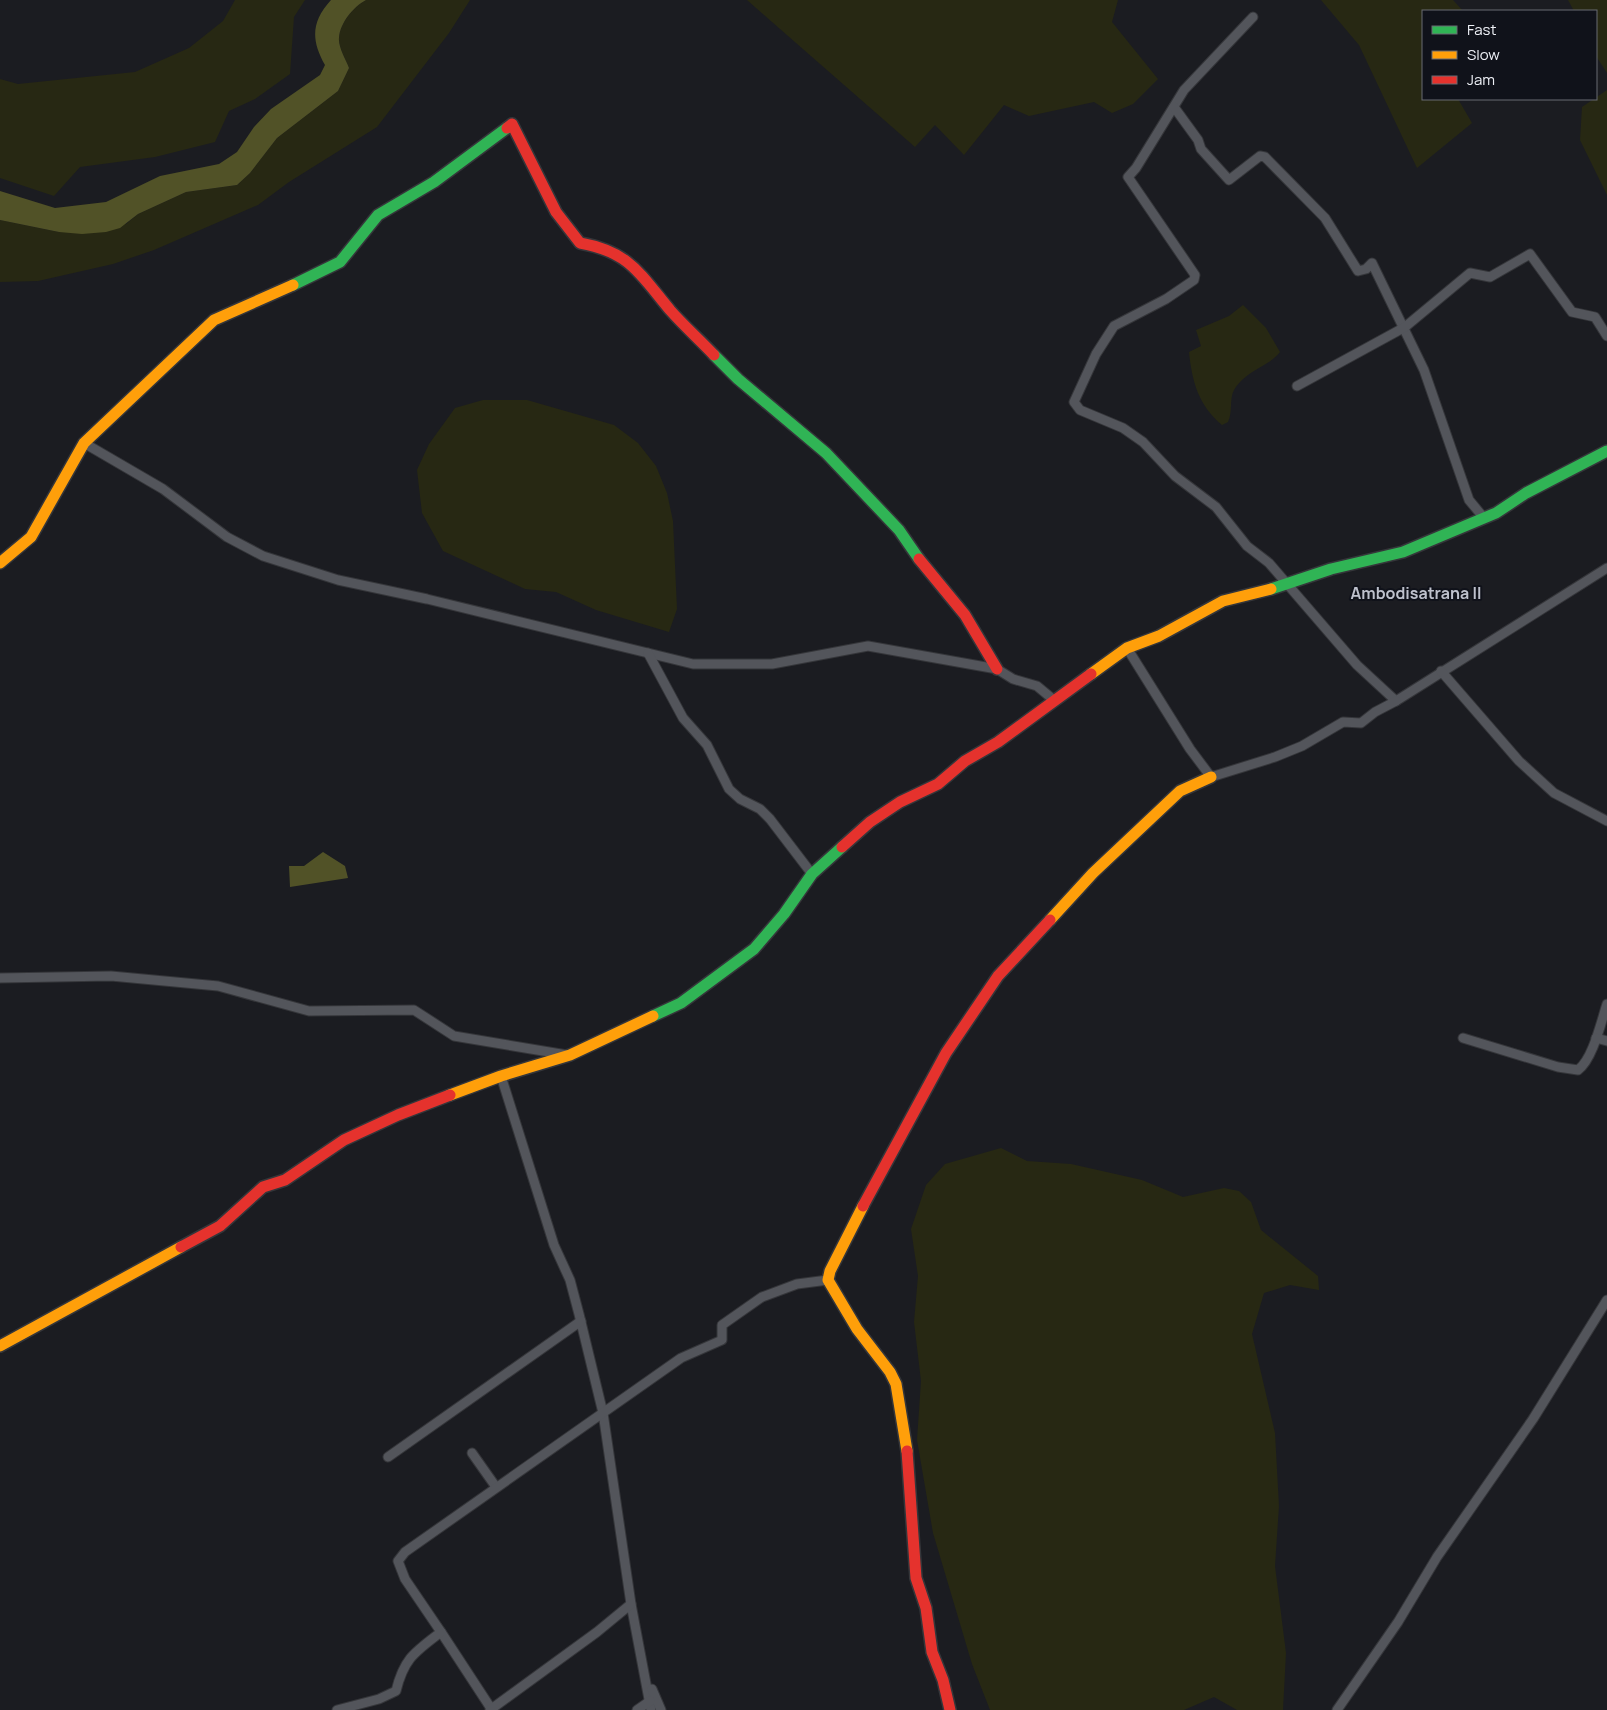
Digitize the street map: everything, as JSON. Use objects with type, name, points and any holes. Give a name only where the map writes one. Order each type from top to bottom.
[{"type":"street","points":[[1253,17],[1184,90],[1136,168],[1128,176],[1196,275],[1194,280],[1166,299],[1114,326],[1096,354],[1074,402],[1080,410],[1123,428],[1143,442],[1175,476],[1216,507],[1247,546],[1269,563],[1357,666],[1396,701]]},
{"type":"street","points":[[1174,107],[1198,140],[1201,149],[1229,180],[1260,156],[1265,157],[1325,218],[1358,271],[1366,269],[1372,263],[1405,327],[1439,409],[1468,500],[1484,518]]},
{"type":"street","points":[[0,564],[31,537],[84,443],[214,320],[332,268],[340,262],[378,214],[434,182],[512,124],[556,212],[580,243],[601,247],[630,263],[646,278],[671,311],[738,379],[826,453],[899,530],[913,552],[965,615],[996,669]]},
{"type":"street","points":[[1297,386],[1405,327],[1470,272],[1490,276],[1530,254],[1572,312],[1595,316],[1607,336]]},
{"type":"street","points":[[84,443],[163,489],[228,537],[263,556],[338,580],[427,599],[693,664],[772,664],[868,646],[996,669],[1013,679],[1037,686],[1055,701]]},
{"type":"street","points":[[0,1346],[220,1226],[263,1187],[285,1180],[344,1140],[398,1115],[501,1076],[570,1056],[681,1003],[754,949],[784,914],[812,874],[870,822],[900,802],[938,784],[965,761],[998,742],[1127,648],[1159,636],[1223,600],[1286,585],[1331,570],[1403,552],[1484,518],[1526,493],[1607,451]]},
{"type":"street","points":[[950,1710],[932,1652],[926,1608],[916,1578],[906,1442],[896,1384],[890,1372],[856,1329],[828,1280],[830,1271],[855,1220],[946,1053],[998,976],[1093,873],[1180,791],[1211,777],[1275,757],[1302,746],[1343,722],[1361,723],[1375,712],[1396,701],[1607,568]]},
{"type":"street","points":[[1127,648],[1190,749],[1211,777]]},
{"type":"street","points":[[648,653],[683,718],[707,745],[729,789],[740,799],[760,809],[812,874]]},
{"type":"street","points":[[1441,671],[1518,761],[1554,792],[1607,821]]},
{"type":"street","points":[[0,978],[111,976],[218,986],[309,1011],[414,1010],[454,1036],[570,1056]]},
{"type":"street","points":[[1464,1038],[1569,1070],[1578,1070],[1585,1065],[1607,1004]]},
{"type":"street","points":[[1596,1038],[1607,1041]]},
{"type":"street","points":[[501,1076],[554,1245],[570,1280],[603,1413],[631,1604],[651,1705],[637,1710]]},
{"type":"street","points":[[631,1604],[491,1710],[405,1579],[398,1561],[405,1552],[681,1358],[722,1340],[722,1325],[762,1297],[797,1284],[828,1280]]},
{"type":"street","points":[[1337,1710],[1398,1622],[1437,1557],[1533,1419],[1607,1300]]},
{"type":"street","points":[[388,1458],[581,1321]]},
{"type":"street","points":[[472,1453],[496,1487]]},
{"type":"street","points":[[337,1710],[379,1699],[396,1691],[401,1672],[409,1658],[441,1632]]},
{"type":"street","points":[[645,1673],[661,1710]]},
{"type":"green space","points":[[235,0],[305,0],[294,17],[290,74],[255,99],[229,111],[215,142],[155,157],[80,167],[54,196],[0,178],[0,79],[18,84],[135,72],[189,48],[223,21]]},
{"type":"green space","points":[[366,0],[470,0],[449,33],[377,127],[289,182],[258,205],[154,250],[113,264],[38,281],[0,282],[0,220],[59,232],[126,224],[138,214],[186,192],[237,185],[250,173],[277,138],[338,91],[349,68],[340,45],[340,32],[348,16]]},
{"type":"green space","points":[[747,0],[1118,0],[1112,22],[1158,79],[1133,104],[1112,113],[1094,102],[1029,116],[1004,105],[964,155],[935,125],[915,147]]},
{"type":"green space","points":[[1321,0],[1453,0],[1462,10],[1422,10],[1422,100],[1459,100],[1472,123],[1417,168],[1359,45]]},
{"type":"green space","points":[[1568,0],[1607,0],[1607,73],[1597,58],[1597,10],[1573,10]]},
{"type":"green space","points":[[1607,90],[1607,195],[1580,140],[1582,107],[1592,100],[1597,100],[1597,97]]},
{"type":"green space","points":[[1243,305],[1266,328],[1280,352],[1239,383],[1234,390],[1228,422],[1222,425],[1202,401],[1194,383],[1189,352],[1201,346],[1196,330],[1229,316]]},
{"type":"green space","points":[[483,400],[527,400],[614,425],[638,443],[656,466],[667,493],[673,521],[677,609],[669,632],[596,610],[556,592],[525,589],[443,551],[422,513],[417,470],[429,444],[455,408]]},
{"type":"green space","points":[[1001,1148],[1027,1161],[1071,1164],[1142,1180],[1183,1197],[1224,1188],[1239,1191],[1251,1202],[1261,1230],[1318,1276],[1319,1290],[1290,1285],[1264,1293],[1252,1334],[1275,1433],[1279,1506],[1275,1566],[1286,1653],[1283,1710],[1237,1710],[1214,1697],[1184,1710],[990,1710],[972,1664],[933,1533],[917,1440],[921,1381],[914,1322],[918,1276],[911,1229],[926,1185],[945,1164]]},
{"type":"shaded area","points":[[331,0],[366,0],[348,16],[340,32],[339,38],[342,53],[349,68],[338,91],[277,138],[250,173],[237,185],[186,192],[138,214],[120,228],[106,232],[82,234],[59,232],[0,220],[0,191],[55,208],[106,202],[160,176],[219,164],[237,152],[254,127],[271,109],[320,75],[325,65],[317,47],[315,31],[324,8]]},
{"type":"shaded area","points":[[323,852],[345,866],[348,878],[290,887],[289,866],[304,866]]},
{"type":"traffic: fast","points":[[293,285],[340,262],[378,215],[434,182],[507,128]]},
{"type":"traffic: fast","points":[[714,355],[738,379],[826,453],[899,530],[919,559]]},
{"type":"traffic: fast","points":[[1271,589],[1331,569],[1403,552],[1496,513],[1526,493],[1607,451]]},
{"type":"traffic: fast","points":[[653,1016],[681,1003],[754,949],[784,914],[812,874],[842,847]]},
{"type":"traffic: slow","points":[[0,563],[31,537],[84,443],[214,320],[293,285]]},
{"type":"traffic: slow","points":[[1091,674],[1127,648],[1159,636],[1223,601],[1271,589]]},
{"type":"traffic: slow","points":[[1050,920],[1093,873],[1180,791],[1211,777]]},
{"type":"traffic: slow","points":[[450,1095],[501,1076],[570,1055],[653,1016]]},
{"type":"traffic: slow","points":[[863,1206],[830,1271],[828,1280],[857,1329],[890,1372],[896,1384],[907,1451]]},
{"type":"traffic: slow","points":[[0,1346],[181,1247]]},
{"type":"traffic: jam","points":[[507,128],[512,124],[556,212],[580,243],[611,252],[632,266],[642,275],[675,316],[714,355]]},
{"type":"traffic: jam","points":[[919,559],[965,615],[997,669]]},
{"type":"traffic: jam","points":[[842,847],[870,822],[900,802],[938,784],[965,761],[998,742],[1091,674]]},
{"type":"traffic: jam","points":[[863,1206],[946,1053],[998,976],[1050,920]]},
{"type":"traffic: jam","points":[[181,1247],[220,1226],[263,1187],[285,1180],[344,1140],[398,1115],[450,1095]]},
{"type":"traffic: jam","points":[[907,1451],[916,1578],[926,1608],[932,1652],[943,1680],[950,1710]]},
{"type":"district","name":"Ambodisatrana II","points":[[1416,593]]}]
